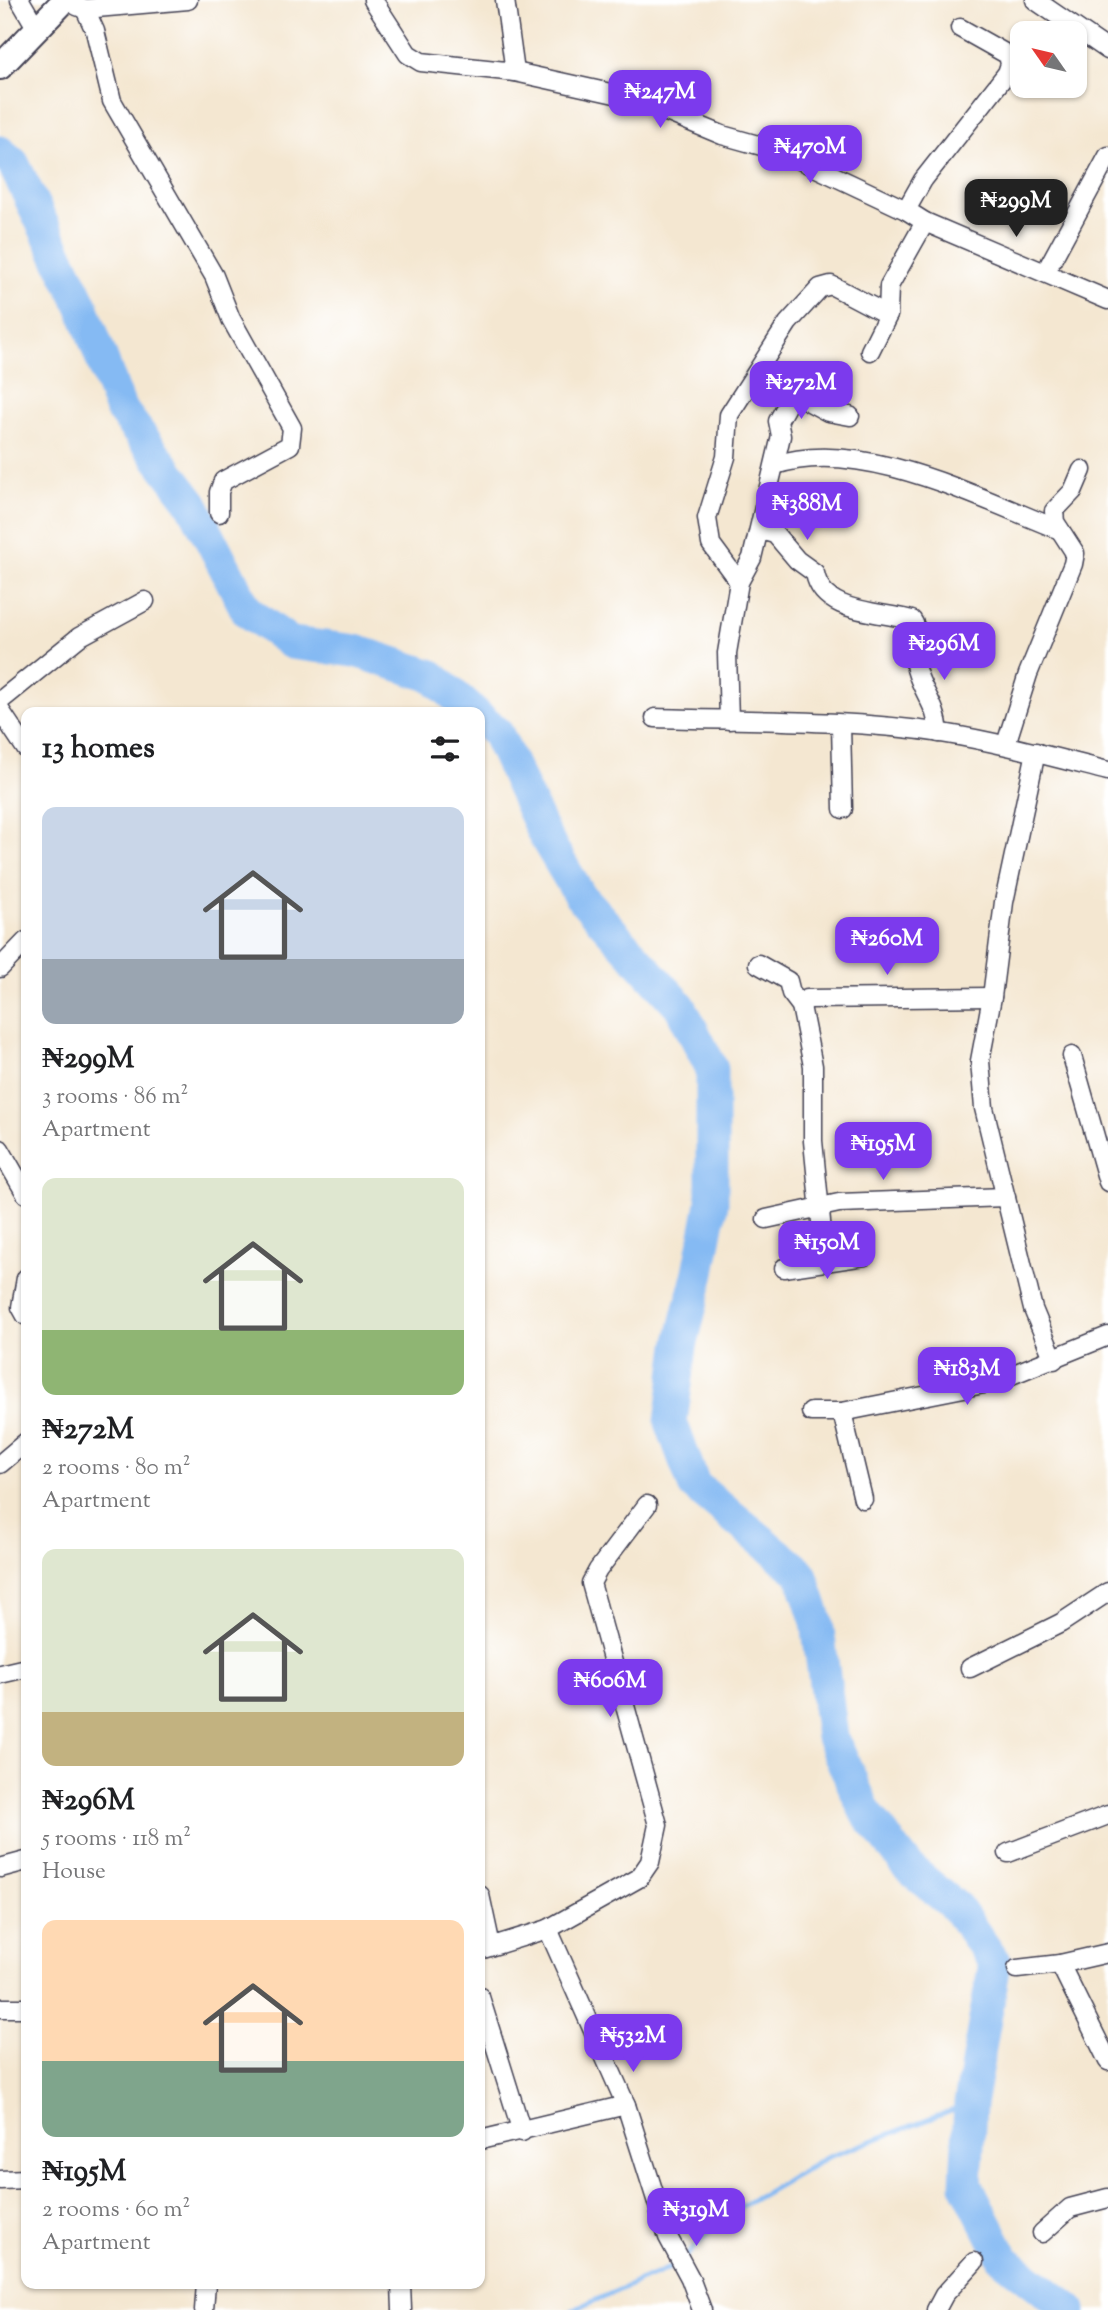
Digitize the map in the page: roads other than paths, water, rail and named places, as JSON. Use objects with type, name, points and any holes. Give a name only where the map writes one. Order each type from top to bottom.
[{"type":"street","points":[[20,0],[37,29]]},
{"type":"street","points":[[0,67],[37,29],[72,3],[188,0]]},
{"type":"street","points":[[373,0],[408,54],[421,62],[515,72],[633,99],[722,135],[783,152],[906,210],[925,222],[1046,271],[1108,300]]},
{"type":"street","points":[[505,0],[515,72]]},
{"type":"street","points":[[1035,0],[1108,50]]},
{"type":"street","points":[[72,3],[95,31],[112,101],[214,276],[231,318],[292,428],[290,445],[223,481],[219,492],[219,513]]},
{"type":"street","points":[[906,210],[923,180],[1007,73],[1010,64],[1008,55],[960,28]]},
{"type":"street","points":[[1046,271],[1108,156]]},
{"type":"street","points":[[870,351],[888,315],[889,286],[925,222]]},
{"type":"street","points":[[739,582],[711,544],[708,518],[726,457],[729,415],[788,323],[820,288],[831,285],[888,315]]},
{"type":"street","points":[[729,720],[726,653],[739,582],[752,558],[775,465],[781,436],[778,421],[789,401],[796,397],[804,398],[828,412],[850,416]]},
{"type":"street","points":[[775,465],[804,458],[890,465],[1060,530]]},
{"type":"street","points":[[1006,744],[1028,674],[1073,564],[1075,553],[1055,522],[1054,511],[1073,491],[1082,470]]},
{"type":"street","points":[[760,530],[775,534],[797,560],[816,573],[817,586],[846,607],[912,620],[918,629],[914,666],[938,712],[939,733]]},
{"type":"street","points":[[0,701],[79,638],[145,601]]},
{"type":"street","points":[[0,710],[21,742]]},
{"type":"street","points":[[654,718],[841,725],[939,733],[1006,744],[1108,771]]},
{"type":"street","points":[[841,725],[843,809]]},
{"type":"street","points":[[1035,752],[1003,902],[992,997],[980,1061],[984,1108],[1033,1309],[1054,1360]]},
{"type":"street","points":[[0,968],[21,947]]},
{"type":"street","points":[[758,964],[788,981],[791,993],[801,1006],[813,1066],[813,1141],[825,1262]]},
{"type":"street","points":[[801,1006],[807,999],[992,997]]},
{"type":"street","points":[[1072,1056],[1108,1182]]},
{"type":"street","points":[[0,1149],[21,1185]]},
{"type":"street","points":[[766,1219],[839,1203],[1006,1197]]},
{"type":"street","points":[[784,1269],[865,1256]]},
{"type":"street","points":[[811,1412],[842,1412],[994,1382],[1108,1336]]},
{"type":"street","points":[[842,1412],[863,1499]]},
{"type":"street","points":[[0,1464],[21,1445]]},
{"type":"street","points":[[485,1948],[548,1929],[639,1878],[650,1862],[658,1825],[591,1584],[598,1570],[647,1505]]},
{"type":"street","points":[[970,1668],[1061,1623],[1108,1592]]},
{"type":"street","points":[[0,1674],[21,1669]]},
{"type":"street","points":[[1008,1853],[1108,1815]]},
{"type":"street","points":[[0,1868],[21,1862]]},
{"type":"street","points":[[548,1929],[626,2105],[668,2237],[690,2278],[702,2310]]},
{"type":"street","points":[[1017,1969],[1060,1964],[1108,1953]]},
{"type":"street","points":[[1060,1964],[1108,2061]]},
{"type":"street","points":[[0,2008],[21,2008]]},
{"type":"street","points":[[485,2013],[523,2132]]},
{"type":"street","points":[[485,2139],[626,2105]]},
{"type":"street","points":[[0,2180],[21,2179]]},
{"type":"street","points":[[1042,2233],[1070,2208],[1108,2198]]},
{"type":"street","points":[[936,2310],[944,2295],[974,2262]]},
{"type":"street","points":[[204,2310],[206,2289]]},
{"type":"street","points":[[401,2289],[402,2310]]},
{"type":"waterway","points":[[0,152],[13,163],[81,303],[120,408],[192,503],[247,611],[291,643],[356,651],[432,676],[467,707]]},
{"type":"waterway","points":[[485,722],[497,733],[544,835],[580,896],[680,1006],[712,1069],[712,1203],[681,1346],[671,1422],[694,1485],[801,1573],[817,1622],[832,1737],[865,1811],[908,1867],[957,1908],[995,1963],[970,2104],[966,2184],[1004,2259],[1070,2310]]},
{"type":"waterway","points":[[573,2310],[679,2264],[723,2217],[826,2158],[970,2104]]}]
